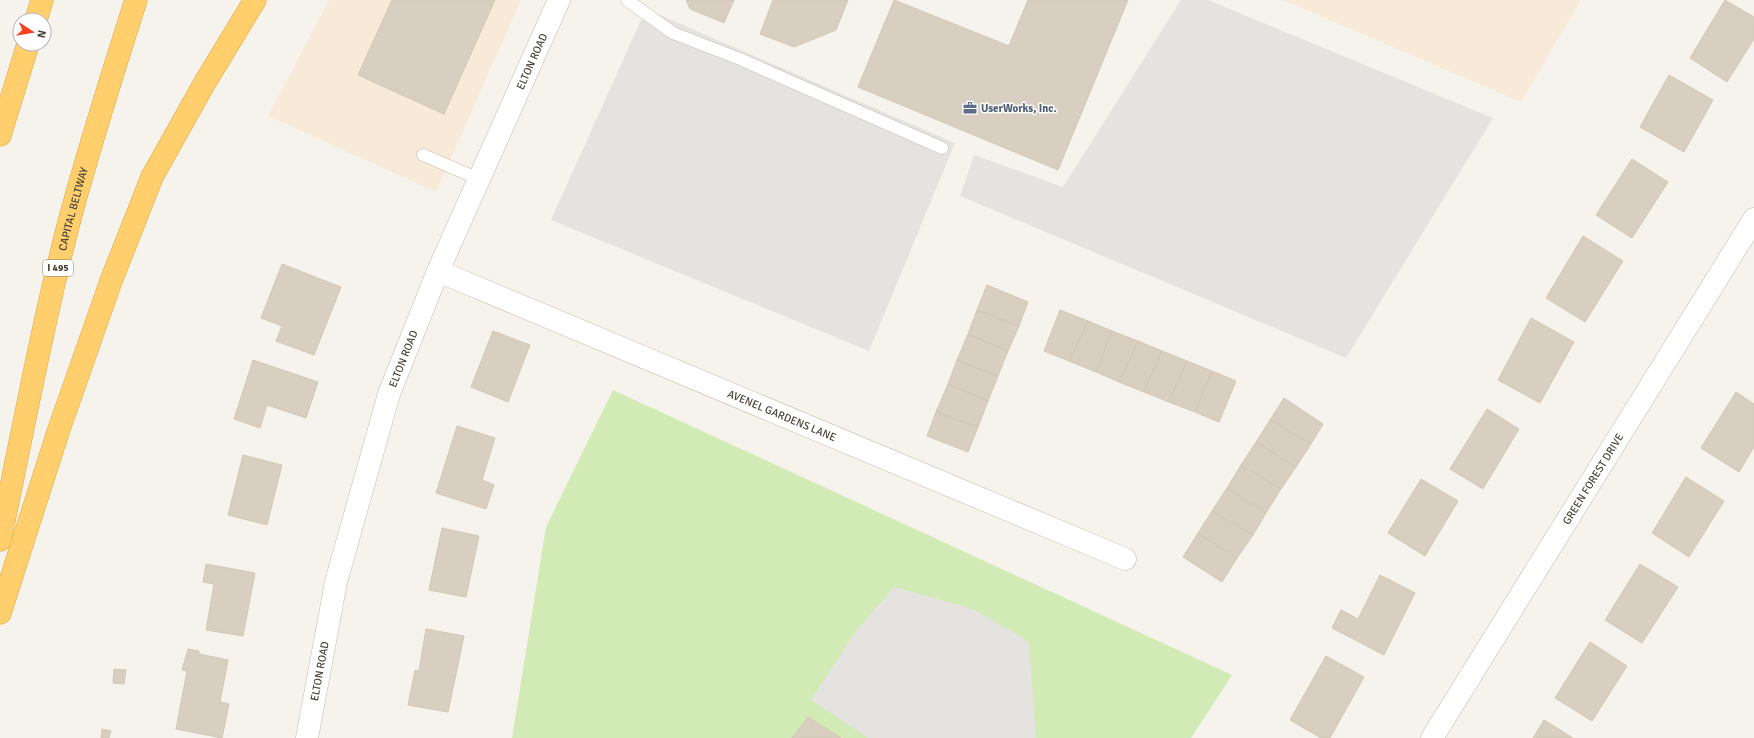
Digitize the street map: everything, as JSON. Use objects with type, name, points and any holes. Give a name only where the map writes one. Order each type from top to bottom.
[{"type":"highway","points":[[38,12],[42,0]]},
{"type":"highway","name":"CAPITAL BELTWAY","points":[[0,540],[42,334],[68,226],[96,124],[136,0]]},
{"type":"highway","points":[[0,613],[59,429],[111,281],[152,177],[204,84],[255,0]]},
{"type":"highway","points":[[0,135],[26,52]]},
{"type":"street","name":"ELTON ROAD","points":[[307,738],[336,582],[389,394],[438,272],[559,0]]},
{"type":"street","name":"GREEN FOREST DRIVE","points":[[1432,738],[1754,219]]},
{"type":"street","name":"AVENEL GARDENS LANE","points":[[438,272],[1125,560]]},
{"type":"lane","points":[[628,0],[674,33],[740,59],[942,148]]},
{"type":"lane","points":[[423,155],[479,179]]},
{"type":"shaded area","points":[[329,0],[521,0],[436,192],[268,116]]},
{"type":"shaded area","points":[[1181,0],[1208,0],[1493,118],[1346,358],[960,196],[974,155],[1063,187]]},
{"type":"shaded area","points":[[1283,0],[1581,0],[1521,102]]},
{"type":"shaded area","points":[[646,9],[955,143],[869,351],[551,220]]},
{"type":"shaded area","points":[[894,587],[973,609],[1029,642],[1036,738],[868,738],[811,700],[853,635]]},
{"type":"green space","points":[[613,390],[1232,675],[1191,738],[512,738],[546,527]]},
{"type":"building","points":[[392,0],[495,0],[444,114],[358,75]]},
{"type":"building","points":[[686,0],[734,0],[724,23],[690,9]]},
{"type":"building","points":[[773,0],[848,0],[836,30],[794,47],[760,34]]},
{"type":"building","points":[[894,0],[1009,46],[1028,0],[1128,0],[1058,170],[858,87]]},
{"type":"building","points":[[1725,0],[1754,17],[1754,39],[1727,82],[1690,58]]},
{"type":"building","points":[[1669,75],[1713,100],[1684,152],[1640,127]]},
{"type":"building","points":[[1632,159],[1668,182],[1632,238],[1596,215]]},
{"type":"building","points":[[1583,236],[1623,261],[1585,322],[1546,298]]},
{"type":"building","points":[[282,264],[341,287],[314,355],[276,341],[282,326],[261,318]]},
{"type":"building","points":[[987,285],[1028,302],[1019,326],[977,310]]},
{"type":"building","points":[[977,310],[1019,326],[1008,351],[968,334]]},
{"type":"building","points":[[1060,310],[1088,321],[1069,361],[1044,351]]},
{"type":"building","points":[[1531,318],[1574,342],[1540,403],[1498,380]]},
{"type":"building","points":[[1088,321],[1112,331],[1096,372],[1069,361]]},
{"type":"building","points":[[493,331],[530,345],[508,402],[471,387]]},
{"type":"building","points":[[1112,331],[1138,341],[1119,382],[1096,372]]},
{"type":"building","points":[[968,334],[1008,351],[998,376],[957,360]]},
{"type":"building","points":[[1138,341],[1162,351],[1144,392],[1119,382]]},
{"type":"building","points":[[1162,351],[1187,361],[1169,402],[1144,392]]},
{"type":"building","points":[[253,360],[318,382],[306,418],[267,405],[260,428],[234,419]]},
{"type":"building","points":[[957,360],[998,376],[988,401],[948,384]]},
{"type":"building","points":[[1187,361],[1212,371],[1195,412],[1169,402]]},
{"type":"building","points":[[1212,371],[1236,381],[1219,422],[1195,412]]},
{"type":"building","points":[[948,384],[988,401],[978,427],[936,412]]},
{"type":"building","points":[[1736,392],[1754,404],[1754,447],[1739,472],[1701,448]]},
{"type":"building","points":[[1284,398],[1323,424],[1311,444],[1270,420]]},
{"type":"building","points":[[1487,409],[1519,429],[1483,489],[1450,469]]},
{"type":"building","points":[[936,412],[978,427],[968,452],[927,436]]},
{"type":"building","points":[[1270,420],[1311,444],[1296,467],[1256,442]]},
{"type":"building","points":[[457,426],[495,438],[482,480],[494,485],[486,509],[436,493]]},
{"type":"building","points":[[1256,442],[1296,467],[1281,489],[1241,465]]},
{"type":"building","points":[[243,455],[282,465],[267,525],[228,515]]},
{"type":"building","points":[[1241,465],[1281,489],[1266,513],[1227,488]]},
{"type":"building","points":[[1686,477],[1724,501],[1689,557],[1652,533]]},
{"type":"building","points":[[1421,479],[1458,501],[1425,556],[1388,533]]},
{"type":"building","points":[[1227,488],[1266,513],[1253,535],[1212,511]]},
{"type":"building","points":[[1212,511],[1253,535],[1237,558],[1198,533]]},
{"type":"building","points":[[442,528],[479,536],[466,597],[429,590]]},
{"type":"building","points":[[1198,533],[1237,558],[1222,582],[1183,557]]},
{"type":"building","points":[[206,564],[255,573],[243,636],[206,630],[214,584],[203,582]]},
{"type":"building","points":[[1640,564],[1678,587],[1642,643],[1605,620]]},
{"type":"building","points":[[1380,575],[1415,593],[1384,655],[1332,628],[1341,610],[1358,619]]},
{"type":"building","points":[[426,629],[464,636],[448,712],[408,705],[415,670],[419,671]]},
{"type":"building","points":[[1590,642],[1627,666],[1592,721],[1555,698]]},
{"type":"building","points":[[188,649],[199,651],[199,654],[228,660],[220,702],[229,704],[222,738],[176,729],[187,671],[182,670]]},
{"type":"building","points":[[1326,656],[1364,677],[1330,738],[1321,738],[1290,720]]},
{"type":"building","points":[[114,669],[126,670],[124,684],[113,683]]},
{"type":"building","points":[[808,717],[841,738],[792,738]]},
{"type":"building","points":[[1544,720],[1573,738],[1533,738]]},
{"type":"building","points":[[102,729],[111,731],[109,738],[101,738]]},
{"type":"place","name":"UserWorks, Inc.","points":[[970,108]]}]
